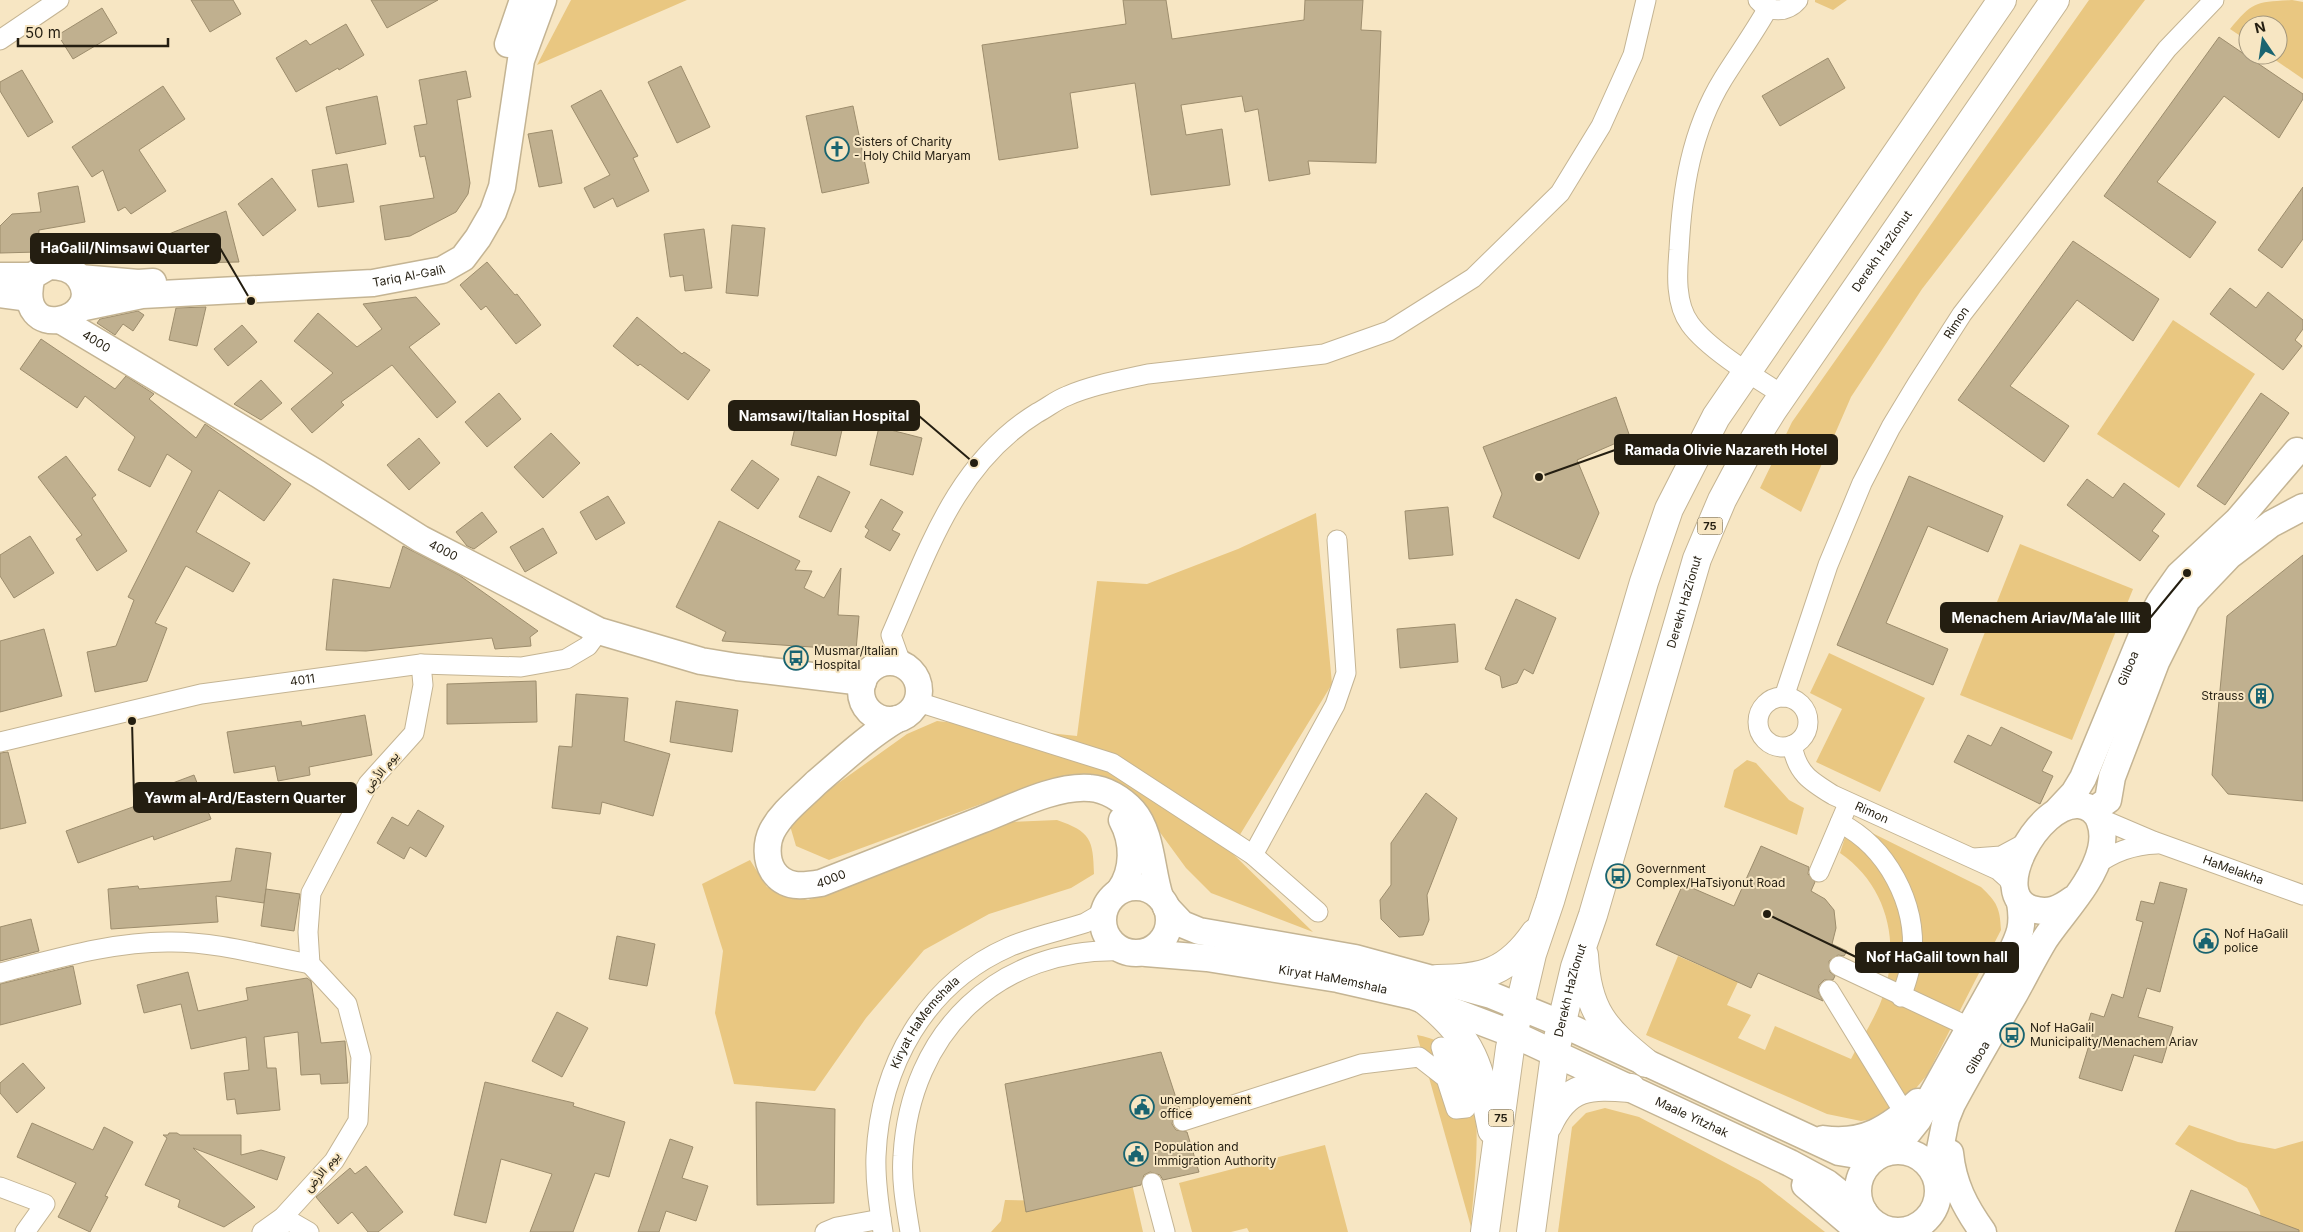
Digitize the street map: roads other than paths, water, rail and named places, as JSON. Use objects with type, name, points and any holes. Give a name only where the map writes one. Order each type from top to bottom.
[{"type":"highway","name":"75","points":[[1486,1232],[1496,1150],[1514,1034],[1532,954],[1656,544],[1672,502],[1716,417],[1746,371],[2002,0]]},
{"type":"highway","name":"Derekh HaZionut","points":[[1531,1232],[1555,1053],[1561,1023],[1697,559],[1718,508],[1736,471],[1783,395],[2055,0]]},
{"type":"highway","points":[[1496,1150],[1482,1082],[1472,1054],[1445,1016],[1430,989],[1499,970],[1511,962],[1525,948],[1543,922]]},
{"type":"highway","points":[[1583,944],[1585,974],[1594,1008],[1602,1023],[1619,1041],[1646,1063]]},
{"type":"highway","points":[[1544,1133],[1559,1104],[1570,1094],[1584,1088],[1600,1086],[1630,1088]]},
{"type":"street","points":[[0,40],[59,0]]},
{"type":"street","name":"Tariq Al-Galil","points":[[80,278],[138,283],[374,269],[436,259],[455,250],[468,234],[491,183],[503,58],[523,0]]},
{"type":"street","name":"Tariq Al-Galil","points":[[71,314],[142,295],[373,283],[442,270],[464,258],[493,212],[502,187],[520,60],[543,0]]},
{"type":"street","points":[[1318,912],[1252,855],[1112,763],[918,702],[919,684],[915,674],[901,663],[891,635],[939,524],[966,479],[1013,428],[1066,396],[1121,380],[1148,374],[1324,354],[1388,331],[1473,278],[1560,193],[1601,126],[1633,55],[1646,0]]},
{"type":"street","points":[[1783,395],[1746,371],[1699,334],[1688,322],[1681,302],[1677,280],[1685,180],[1691,154],[1705,113],[1763,4],[1778,10],[1788,8],[1798,0]]},
{"type":"street","name":"Rimon","points":[[1784,696],[1828,565],[1862,483],[1891,427],[1917,384],[1968,306],[2166,49],[2214,0]]},
{"type":"street","points":[[0,294],[30,287],[49,266],[66,268],[80,278],[84,293],[71,314],[51,321],[41,318],[33,310],[30,287]]},
{"type":"street","points":[[0,276],[30,287]]},
{"type":"street","name":"4000","points":[[71,314],[421,539],[599,631],[701,661],[862,682],[861,695],[868,710],[862,735],[852,751]]},
{"type":"street","name":"Gilboa","points":[[2059,809],[2074,793],[2083,778],[2143,633],[2160,602],[2179,575],[2238,520],[2301,454]]},
{"type":"street","name":"Gilboa","points":[[2096,814],[2108,800],[2112,778],[2156,662],[2187,600],[2230,556],[2271,524],[2303,506]]},
{"type":"street","points":[[1252,855],[1335,705],[1346,672],[1337,540]]},
{"type":"street","name":"4011","points":[[0,742],[201,694],[421,664],[521,667],[566,659],[588,646],[599,631]]},
{"type":"street","points":[[862,682],[867,672],[881,663],[901,663]]},
{"type":"street","name":"يوم الأرض","points":[[262,1232],[281,1224],[334,1161],[358,1121],[361,1057],[347,1004],[310,964],[308,932],[311,893],[368,784],[414,734],[423,685],[421,664]]},
{"type":"street","points":[[1784,696],[1799,702],[1808,717],[1808,725],[1803,737],[1792,745],[1775,745],[1764,737],[1758,721],[1762,709],[1768,702],[1784,696]]},
{"type":"street","name":"4000","points":[[918,702],[912,711],[866,738],[783,814],[767,843],[772,870],[780,879],[790,885],[804,886],[822,883],[1034,799],[1072,789],[1090,788],[1106,791],[1118,798],[1133,811],[1140,823],[1163,902]]},
{"type":"street","points":[[868,710],[876,717],[887,720],[897,719]]},
{"type":"street","name":"Rimon","points":[[1792,745],[1794,758],[1803,774],[1815,784],[1849,802],[1998,870],[2008,879],[2018,897]]},
{"type":"street","name":"4000","points":[[1034,799],[1056,795],[1076,796],[1109,807],[1121,818],[1128,832],[1131,850],[1127,881],[1112,898]]},
{"type":"street","points":[[1819,872],[1849,802]]},
{"type":"street","points":[[2071,805],[2082,805],[2096,814],[2102,829],[2102,847],[2094,866],[2074,899],[2056,909],[2042,912],[2028,908],[2018,897],[2014,878],[2017,863],[2029,841],[2048,817],[2059,809],[2071,805]]},
{"type":"street","name":"HaMelakha","points":[[2096,814],[2163,843],[2303,895]]},
{"type":"street","points":[[1840,822],[1854,830],[1874,848],[1888,866],[1908,909],[1912,933],[1912,956],[1910,974],[1901,996]]},
{"type":"street","name":"Rimon","points":[[1972,858],[2001,856],[2014,851],[2029,841]]},
{"type":"street","name":"HaMelakha","points":[[2094,866],[2120,850],[2139,845],[2163,843]]},
{"type":"street","points":[[1150,854],[1168,887],[1182,905],[1207,925],[1232,936]]},
{"type":"street","points":[[1131,887],[1146,888],[1163,902],[1170,920],[1168,932],[1156,947],[1135,952],[1113,946],[1106,937],[1102,916],[1112,898],[1131,887]]},
{"type":"street","name":"Gilboa","points":[[1937,1184],[1949,1085],[1969,1027],[2020,934],[2023,920],[2018,897]]},
{"type":"street","name":"Kiryat HaMemshala","points":[[882,1226],[876,1157],[883,1105],[899,1057],[918,1023],[938,996],[960,976],[983,961],[1010,947],[1085,923],[1097,916],[1112,898]]},
{"type":"street","name":"Gilboa","points":[[1881,1155],[1902,1140],[1949,1085],[2074,899]]},
{"type":"street","name":"Kiryat HaMemshala","points":[[1163,902],[1182,924],[1199,931],[1355,958],[1430,989],[1514,1034]]},
{"type":"street","points":[[0,973],[105,949],[145,943],[173,942],[206,945],[310,964]]},
{"type":"street","name":"Kiryat HaMemshala","points":[[910,1232],[903,1158],[909,1111],[929,1054],[958,1014],[976,997],[1020,971],[1079,953],[1099,950],[1135,952],[1207,958],[1338,979],[1430,989],[1520,1005]]},
{"type":"street","points":[[1839,966],[1969,1027]]},
{"type":"street","points":[[1829,990],[1905,1114]]},
{"type":"street","points":[[1520,1005],[1839,1152],[1881,1155],[1899,1151],[1921,1157],[1930,1165],[1952,1216],[1973,1232]]},
{"type":"street","name":"Maale Yitzhak","points":[[1514,1034],[1768,1153],[1827,1183],[1862,1222]]},
{"type":"street","points":[[1183,1121],[1361,1064],[1419,1057],[1446,1078],[1456,1108],[1466,1108],[1464,1078],[1444,1057],[1441,1047],[1482,1082]]},
{"type":"street","points":[[1803,1137],[1833,1141],[1852,1139],[1884,1130],[1921,1100],[1949,1085],[1952,1167],[1956,1187],[1966,1208],[1983,1232]]},
{"type":"street","points":[[1881,1155],[1866,1167],[1860,1177],[1858,1189],[1862,1222],[1872,1222],[1883,1229],[1896,1232],[1908,1231],[1920,1226],[1930,1218],[1936,1207],[1937,1184]]},
{"type":"street","points":[[1152,1183],[1165,1232]]},
{"type":"street","points":[[0,1187],[45,1204],[25,1232]]},
{"type":"street","points":[[281,1224],[310,1232]]},
{"type":"street","points":[[824,1232],[837,1227],[882,1226]]},
{"type":"place","name":"Sisters of Charity - Holy Child Maryam","points":[[837,149]]},
{"type":"place","name":"HaGalil/Nimsawi Quarter","points":[[251,301]]},
{"type":"place","name":"Namsawi/Italian Hospital","points":[[974,463]]},
{"type":"place","name":"Ramada Olivie Nazareth Hotel","points":[[1539,477]]},
{"type":"place","name":"Menachem Ariav/Ma’ale Illit","points":[[2187,573]]},
{"type":"place","name":"Musmar/Italian Hospital","points":[[796,658]]},
{"type":"place","name":"Strauss","points":[[2261,696]]},
{"type":"place","name":"Yawm al-Ard/Eastern Quarter","points":[[132,721]]},
{"type":"place","name":"Government Complex/HaTsiyonut Road","points":[[1618,876]]},
{"type":"place","name":"Nof HaGalil town hall","points":[[1767,914]]},
{"type":"place","name":"Nof HaGalil police","points":[[2206,941]]},
{"type":"place","name":"Nof HaGalil Municipality/Menachem Ariav","points":[[2012,1035]]},
{"type":"place","name":"unemployement office","points":[[1142,1107]]},
{"type":"place","name":"Population and Immigration Authority","points":[[1136,1154]]}]
